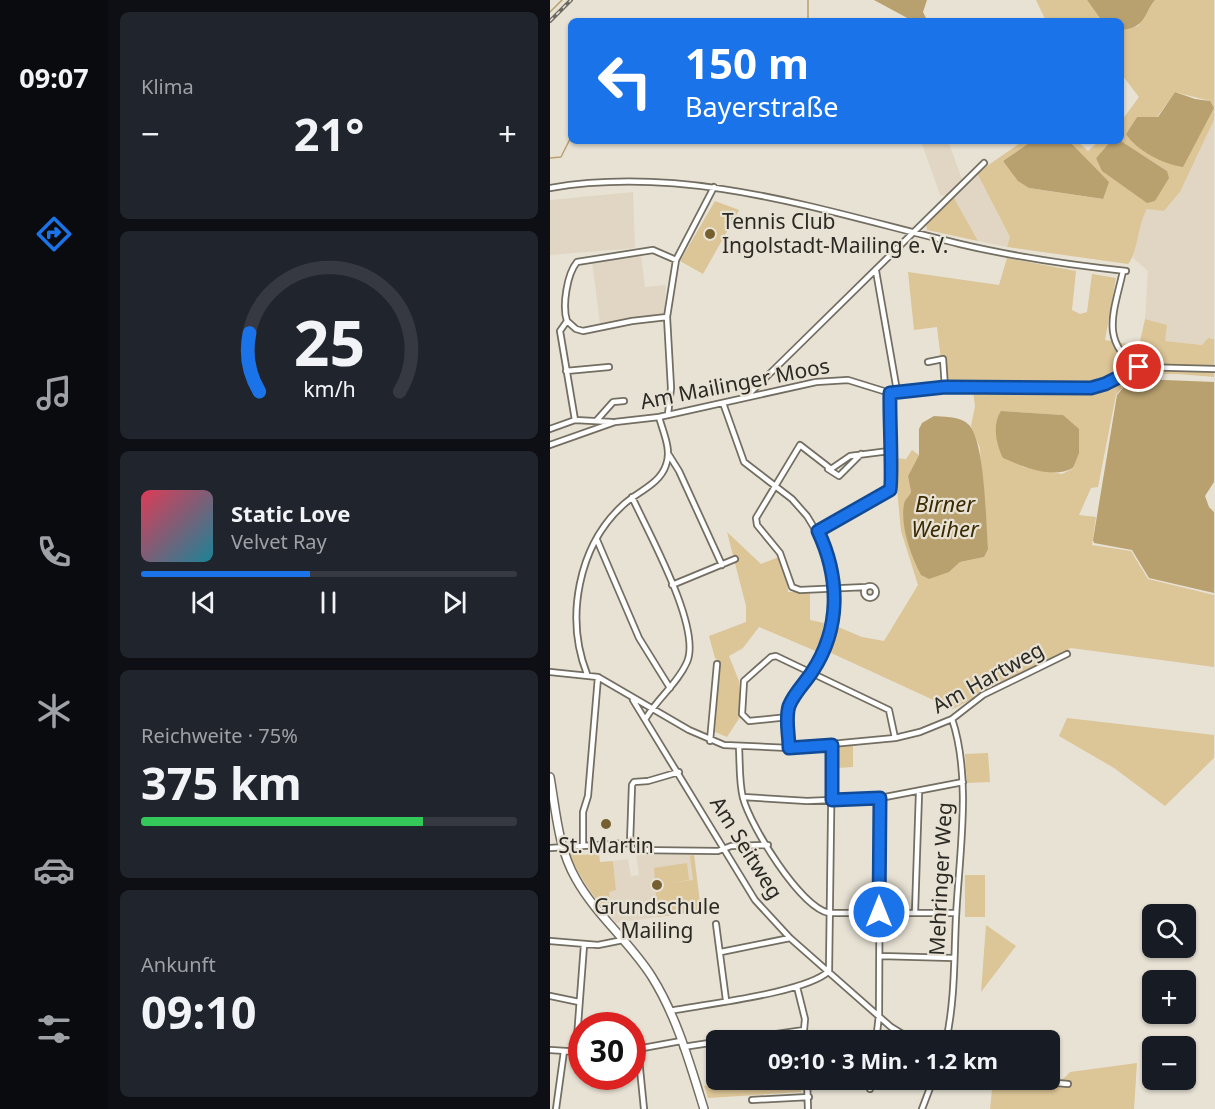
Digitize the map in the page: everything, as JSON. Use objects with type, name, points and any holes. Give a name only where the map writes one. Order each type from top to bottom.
[{"type":"street","points":[[746,397],[984,163]]},
{"type":"street","points":[[550,188],[637,181],[714,188],[780,200],[1015,255],[1124,271],[1112,328],[1113,340],[1119,351],[1139,367]]},
{"type":"street","points":[[668,414],[671,387],[667,317],[676,260],[714,188]]},
{"type":"street","points":[[667,317],[632,321],[583,331],[576,329],[567,321],[565,310],[571,275],[577,262],[653,250],[676,260]]},
{"type":"street","points":[[876,271],[897,391]]},
{"type":"street","points":[[567,321],[560,331],[575,420],[583,424],[582,432]]},
{"type":"street","points":[[928,362],[943,359],[945,387]]},
{"type":"street","points":[[566,371],[609,367]]},
{"type":"street","points":[[818,531],[890,490],[892,484],[889,451],[890,393],[945,387],[1091,388],[1105,384],[1139,367],[1214,369]]},
{"type":"street","name":"Am Mailinger Moos","points":[[550,445],[615,422],[659,417],[746,397],[839,380],[890,393]]},
{"type":"street","name":"Am Mailinger Moos","points":[[597,420],[613,402],[624,400]]},
{"type":"street","points":[[723,403],[744,462],[792,499],[818,531],[829,558],[835,588],[832,625],[821,656],[812,673],[792,698],[787,717],[789,748]]},
{"type":"street","points":[[659,417],[669,455],[679,471],[722,565]]},
{"type":"street","name":"Am Mailinger Moos","points":[[550,429],[575,420],[615,422]]},
{"type":"street","points":[[861,454],[839,476],[800,445],[757,514],[755,522],[780,553],[791,585],[800,590],[866,587]]},
{"type":"street","points":[[828,468],[835,468],[850,456],[889,451]]},
{"type":"street","points":[[587,674],[578,646],[577,611],[583,571],[597,540],[617,510],[658,478],[666,468],[669,455]]},
{"type":"street","points":[[632,497],[689,626],[691,649],[687,662],[646,718]]},
{"type":"street","points":[[597,540],[639,638],[670,688]]},
{"type":"street","points":[[672,585],[735,560]]},
{"type":"street","name":"Am Hartweg","points":[[550,672],[587,674],[598,677],[710,741],[739,748],[789,748],[895,738],[952,719],[983,696],[1067,654]]},
{"type":"street","points":[[787,717],[749,721],[745,718],[742,697],[744,681],[770,657],[776,656],[889,710],[895,738]]},
{"type":"street","points":[[710,741],[717,664]]},
{"type":"street","points":[[583,846],[583,812],[588,796],[598,677]]},
{"type":"street","name":"Am Seitweg","points":[[630,697],[646,718],[755,900],[790,938],[879,1016],[899,1030]]},
{"type":"street","name":"Mehringer Weg","points":[[947,1030],[954,958],[962,782],[956,732],[952,719]]},
{"type":"street","points":[[670,1011],[797,987],[822,977],[829,971],[832,745]]},
{"type":"street","points":[[739,748],[743,797],[768,845],[799,893],[819,911],[829,913],[956,913]]},
{"type":"street","points":[[679,772],[649,781],[634,782],[632,785],[630,843],[633,850],[718,851],[724,848],[768,845]]},
{"type":"street","points":[[550,777],[563,848],[572,872],[584,892],[652,976],[670,1011],[704,1109]]},
{"type":"street","points":[[743,797],[776,801],[880,798],[919,793],[962,782]]},
{"type":"street","points":[[915,912],[919,793]]},
{"type":"street","points":[[877,1030],[880,956],[880,798]]},
{"type":"street","points":[[550,848],[630,843]]},
{"type":"street","points":[[716,924],[726,1000]]},
{"type":"street","points":[[721,952],[790,938]]},
{"type":"street","points":[[550,941],[584,945],[614,944],[623,940]]},
{"type":"street","points":[[579,1012],[584,945]]},
{"type":"street","points":[[880,956],[954,958]]},
{"type":"street","points":[[797,987],[805,1019],[804,1030]]},
{"type":"street","points":[[550,996],[579,1002]]},
{"type":"street","points":[[646,1049],[706,1043]]},
{"type":"street","points":[[550,1050],[568,1051]]},
{"type":"street","points":[[554,1108],[564,1051]]},
{"type":"street","points":[[1060,1083],[1068,1084]]},
{"type":"street","points":[[641,1090],[644,1109]]},
{"type":"street","points":[[808,1090],[808,1109]]},
{"type":"street","points":[[922,1109],[929,1090]]},
{"type":"street","points":[[752,1100],[809,1097]]},
{"type":"shaded area","points":[[1036,0],[1087,0],[1100,18],[1045,18]]},
{"type":"shaded area","points":[[1155,0],[1214,0],[1214,120],[1180,192],[1164,211],[1147,209],[1134,253],[1128,264],[1007,247],[1010,237],[977,173],[1019,144],[1028,144],[1003,161],[1029,188],[1102,199],[1088,161],[1072,144],[1080,144],[1088,151],[1096,144],[1108,144],[1096,158],[1102,170],[1147,202],[1155,201],[1167,171],[1124,143],[1124,117],[1139,97],[1124,78],[1124,30],[1138,26]],"holes":[[[1175,92],[1210,101],[1126,134],[1137,117],[1157,117]]]},
{"type":"shaded area","points":[[1214,120],[1214,339],[1208,338],[1202,345],[1164,341],[1167,325],[1145,319],[1148,271],[1133,258],[1140,222],[1148,208],[1164,211],[1180,192]]},
{"type":"shaded area","points":[[922,144],[949,144],[962,179],[977,173],[1010,237],[1007,247],[978,241],[953,196],[940,195]]},
{"type":"shaded area","points":[[633,192],[635,248],[550,255],[550,200]]},
{"type":"shaded area","points":[[953,196],[978,241],[927,230],[926,223]]},
{"type":"shaded area","name":"Tennis Club Ingolstadt-Mailing e. V.","points":[[715,201],[739,210],[703,274],[680,261]]},
{"type":"shaded area","points":[[641,256],[645,287],[666,285],[664,315],[600,324],[592,261]]},
{"type":"shaded area","points":[[1007,258],[1076,271],[1072,310],[1080,314],[1087,312],[1092,274],[1116,278],[1105,340],[1139,346],[1145,319],[1167,325],[1165,341],[1202,345],[1208,338],[1214,339],[1214,377],[1175,374],[1148,376],[1125,386],[1116,395],[1098,487],[1091,488],[1079,515],[1096,517],[1092,545],[1131,551],[1148,579],[1214,595],[1214,667],[1071,648],[953,709],[829,652],[836,626],[862,637],[884,641],[918,585],[901,531],[894,458],[906,459],[912,450],[919,455],[908,476],[911,492],[909,497],[949,572],[960,562],[984,557],[980,448],[971,426],[975,406],[972,384],[944,385],[937,327],[914,330],[908,272],[999,285]],"holes":[[[1002,411],[1063,415],[1074,468],[1062,474],[1023,467]]]},
{"type":"shaded area","points":[[727,532],[761,564],[779,557],[787,580],[788,592],[810,592],[810,620],[824,623],[818,652],[759,627],[743,648],[729,656],[739,681],[740,717],[727,737],[715,732],[720,662],[715,658],[709,636],[746,622],[746,606]]},
{"type":"shaded area","points":[[1067,718],[1214,735],[1214,758],[1165,806],[1114,768],[1059,736]]},
{"type":"shaded area","points":[[840,745],[853,745],[853,767],[837,768],[837,749]]},
{"type":"shaded area","points":[[988,753],[990,782],[967,783],[965,754]]},
{"type":"shaded area","points":[[578,850],[583,855],[599,853],[600,862],[613,861],[616,890],[609,892],[611,907],[603,908],[580,875],[569,854],[570,851]]},
{"type":"shaded area","name":"Grundschule Mailing","points":[[694,854],[701,911],[616,923],[603,908],[611,907],[609,892],[616,890],[613,861],[628,859],[631,876],[639,875],[636,855]]},
{"type":"shaded area","points":[[694,855],[701,911],[658,917],[654,868],[687,863],[689,880],[663,884],[693,880],[690,856]]},
{"type":"shaded area","points":[[965,875],[985,875],[985,917],[965,917]]},
{"type":"shaded area","points":[[986,925],[1016,946],[981,992]]},
{"type":"shaded area","points":[[1137,1063],[1134,1109],[990,1109],[992,1090],[1060,1090],[1060,1081],[1070,1072]]},
{"type":"shaded area","points":[[704,1086],[706,1086],[706,1090],[801,1090],[801,1092],[708,1098]]},
{"type":"water","points":[[874,0],[927,0],[923,12],[926,18],[907,18]]},
{"type":"water","points":[[1087,0],[1155,0],[1143,20],[1130,28],[1124,30],[1124,18],[1100,18]]},
{"type":"water","points":[[1175,92],[1210,101],[1214,108],[1183,167],[1151,156],[1126,134],[1137,117],[1158,117]]},
{"type":"water","points":[[1124,143],[1167,171],[1169,178],[1155,201],[1147,203],[1102,171],[1096,158],[1108,144]]},
{"type":"water","points":[[1028,144],[1072,144],[1109,182],[1103,199],[1029,188],[1018,181],[1003,161]]},
{"type":"water","points":[[1140,379],[1214,382],[1214,482],[1205,496],[1209,507],[1214,512],[1214,593],[1149,578],[1132,550],[1094,543],[1117,395],[1124,387]]},
{"type":"water","points":[[1001,411],[1063,415],[1079,429],[1079,453],[1073,468],[1047,472],[1003,458],[996,434],[998,416]]},
{"type":"water","name":"Birner Weiher","points":[[934,416],[962,420],[969,425],[974,434],[982,465],[988,549],[984,557],[960,562],[949,572],[929,579],[921,575],[914,559],[907,541],[903,513],[905,502],[911,492],[908,476],[919,455],[919,429],[922,423]]},
{"type":"waterway","points":[[550,12],[562,0]]},
{"type":"waterway","points":[[808,0],[808,18]]},
{"type":"waterway","points":[[550,158],[561,157],[568,143]]},
{"type":"railway","points":[[550,21],[571,0]]},
{"type":"place","name":"Tennis Club Ingolstadt-Mailing e. V.","points":[[710,234]]},
{"type":"place","name":"St. Martin","points":[[606,824]]},
{"type":"place","name":"Grundschule Mailing","points":[[657,885]]},
{"type":"route","points":[[879,912],[880,798],[832,800],[832,745],[789,748],[788,709],[792,698],[812,673],[821,656],[828,640],[835,608],[835,588],[829,558],[818,531],[890,490],[892,484],[888,424],[890,393],[945,387],[1071,390],[1091,388],[1105,384],[1139,367]]}]
